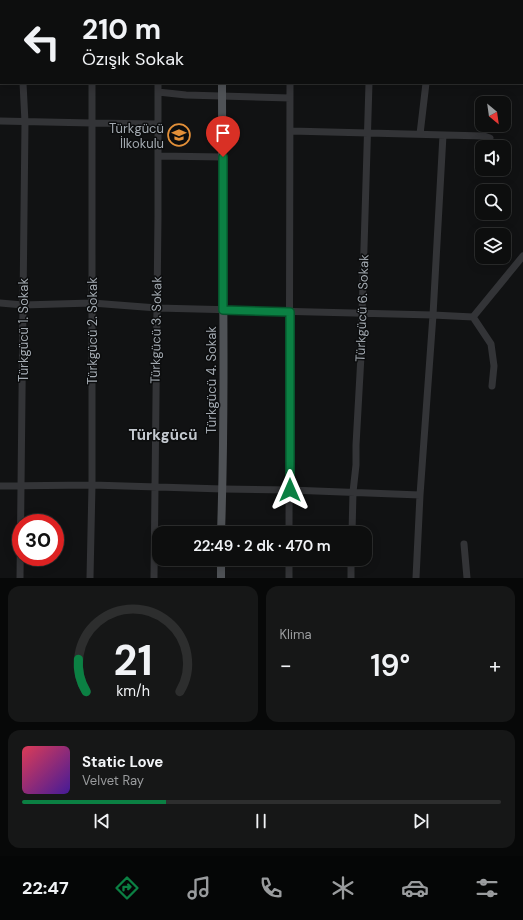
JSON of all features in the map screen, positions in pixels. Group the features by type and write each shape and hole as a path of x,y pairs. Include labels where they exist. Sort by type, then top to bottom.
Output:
{"main road":[{"name":"Türkgücü 4. Sokak","path":"221,526 223,489 222,84"},
{"path":"221,566 221,578"}],"street":[{"name":"Türkgücü 1. Sokak","path":"20,578 23,305 23,84"},
{"name":"Türkgücü 2. Sokak","path":"90,578 92,485 92,84"},
{"name":"Türkgücü 3. Sokak","path":"154,578 158,84"},
{"path":"289,526 290,84"},
{"name":"Türkgücü 6. Sokak","path":"352,526 362,338 369,84"},
{"path":"420,134 426,84"},
{"path":"158,92 186,96 290,98"},
{"path":"0,120 24,122 158,124"},
{"path":"291,131 484,136 490,138"},
{"path":"416,578 443,135"},
{"path":"158,156 223,157"},
{"path":"473,317 523,256"},
{"path":"0,303 23,305 92,303 157,308 473,317"},
{"path":"473,317 491,344 494,366 492,386"},
{"path":"0,486 92,485 420,495"},
{"path":"464,544 467,578"},
{"path":"289,566 289,578"},
{"path":"351,566 351,578"}],"place":[{"name":"Türkgücü İlkokulu","path":"179,135"}],"district":[{"name":"Türkgücü","path":"163,435"}],"route":[{"path":"223,157 223,310 290,312 290,490"}]}
